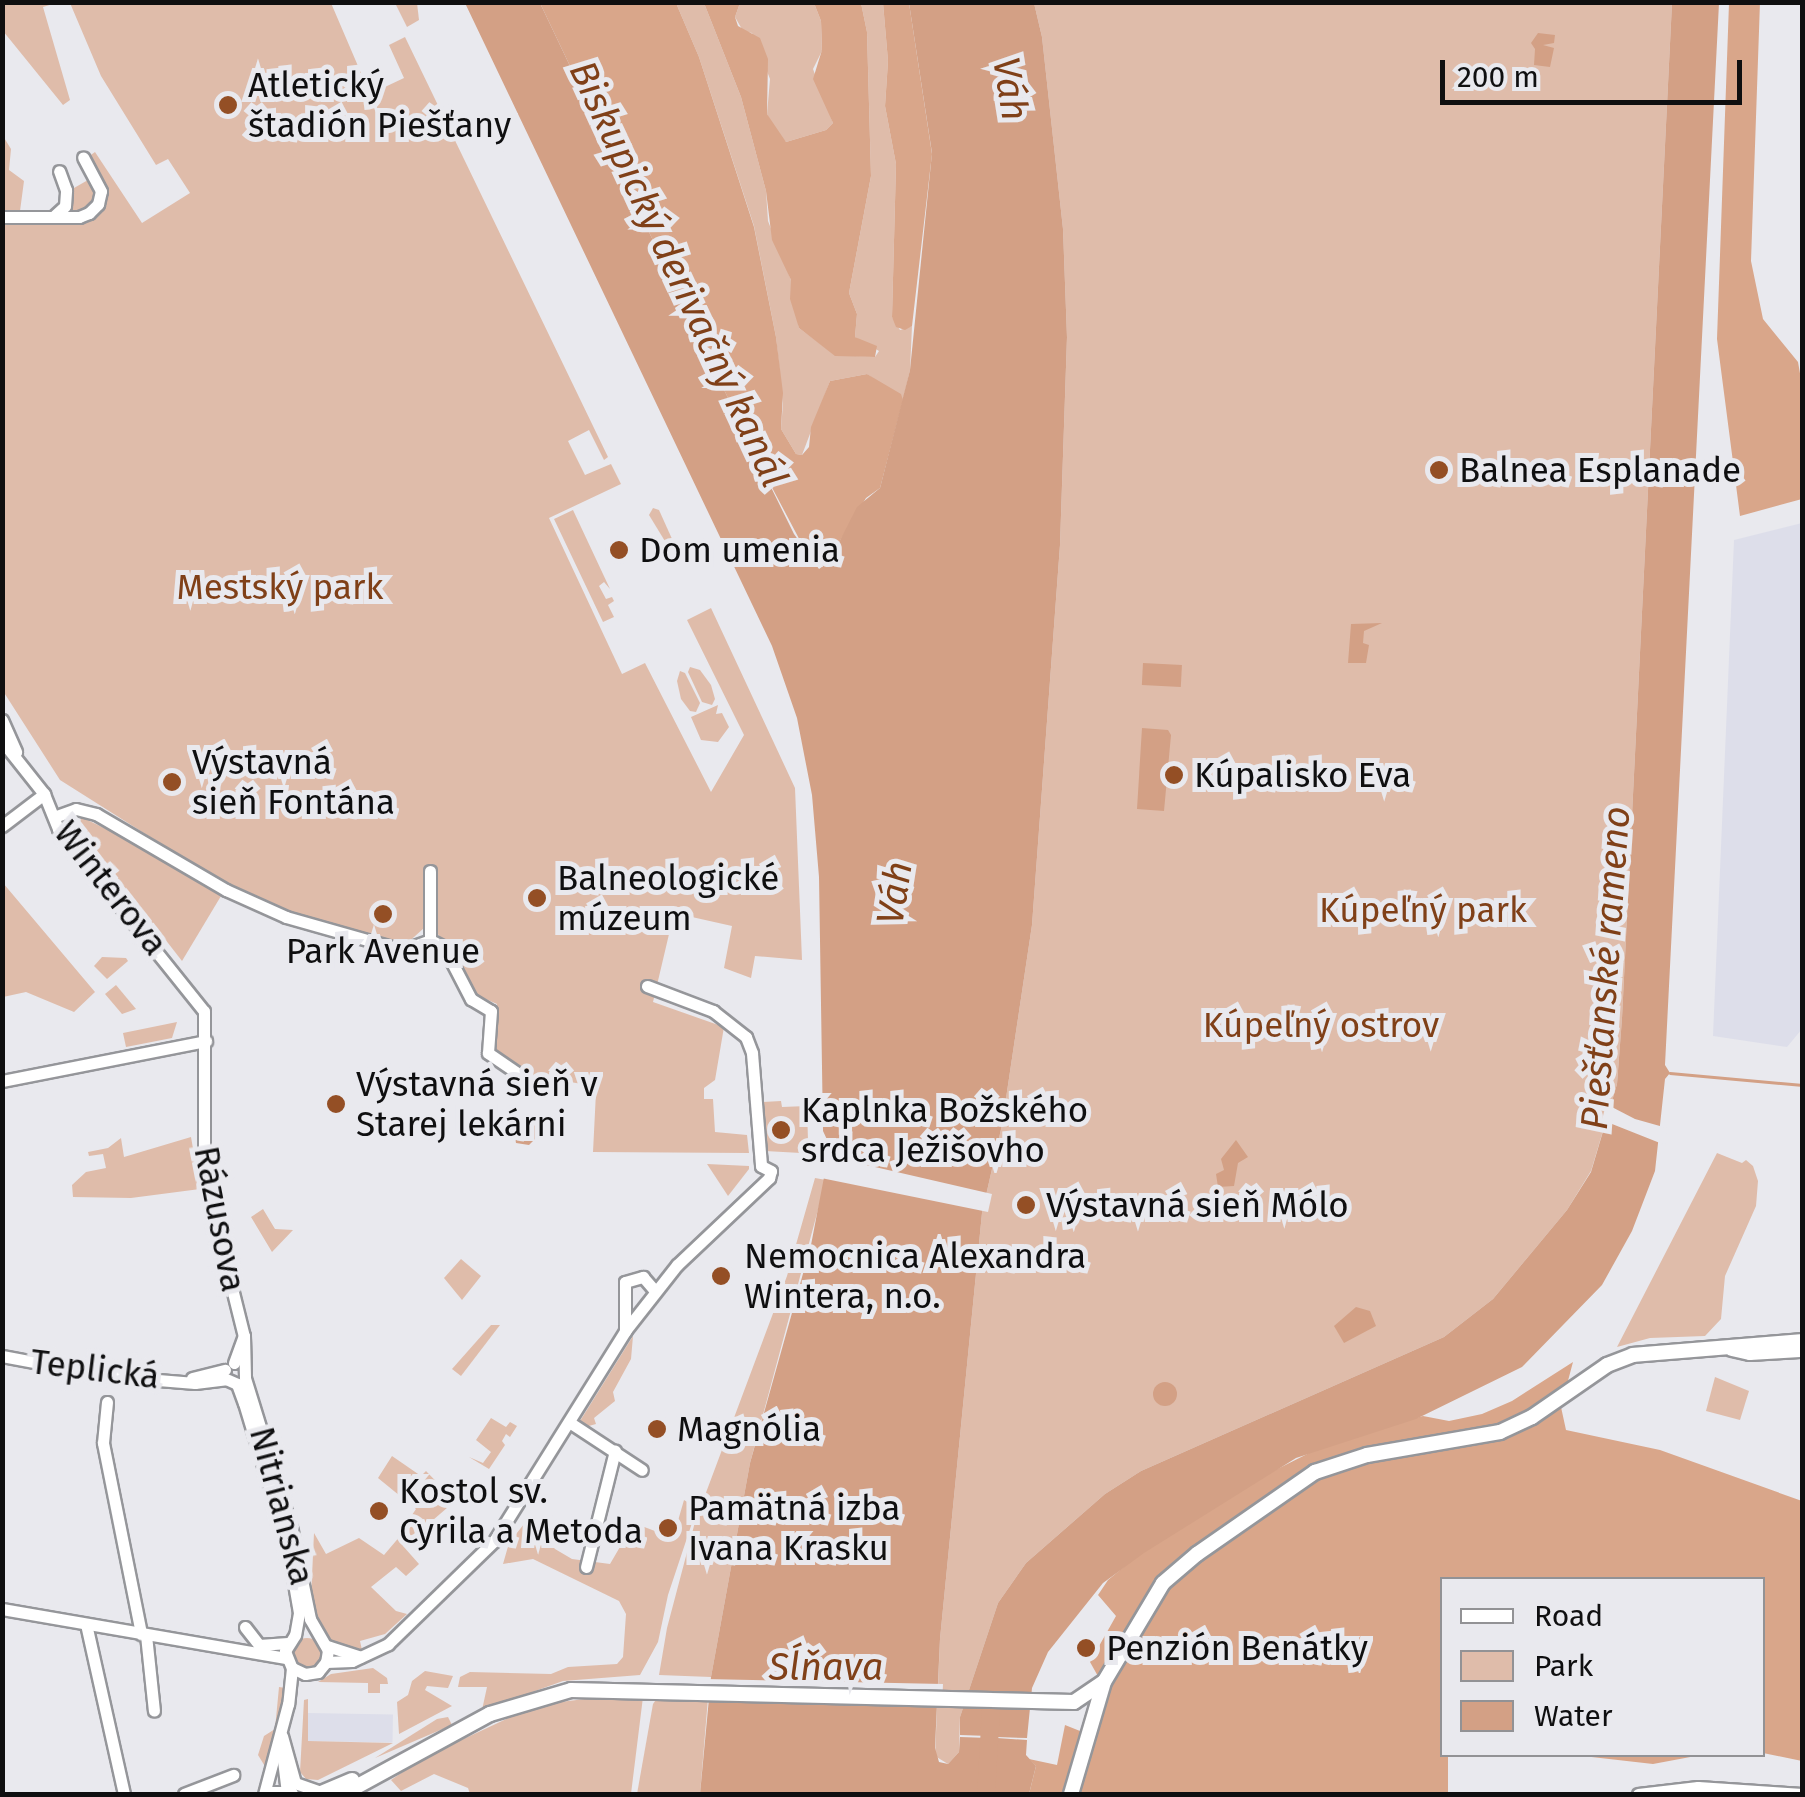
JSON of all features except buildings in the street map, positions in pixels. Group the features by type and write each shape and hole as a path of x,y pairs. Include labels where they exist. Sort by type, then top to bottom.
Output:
{"main road":[{"path":"1071,1794 1086,1728 1104,1682 1163,1583 1197,1554 1315,1472 1366,1455 1500,1432 1532,1417 1619,1359 1652,1351 1802,1341"},
{"path":"1726,1348 1750,1353 1802,1349"},
{"path":"322,1794 531,1698 584,1689 1047,1703 1074,1702 1104,1682"},
{"path":"1074,1702 1086,1728"},
{"path":"343,1794 403,1758"},
{"path":"265,1794 289,1794"}],"street":[{"path":"2,217 80,217 98,204 101,191 83,156"},
{"path":"55,215 65,206 66,190 59,171"},
{"path":"2,720 17,756"},
{"name":"Winterova","path":"2,740 44,794 58,829 196,996 204,1011 206,1041"},
{"path":"2,826 44,794"},
{"path":"54,817 76,809 96,814 226,890 286,917 402,950 430,940 444,947 471,999 491,1011 488,1053 523,1077"},
{"path":"430,871 430,940"},
{"path":"326,1662 360,1658 388,1644 500,1534 628,1327 677,1264 745,1196 761,1166 752,1053 746,1036 714,1012 647,986"},
{"path":"2,1081 206,1041"},
{"name":"Rázusova","path":"206,1041 204,1176 244,1336 235,1373"},
{"path":"628,1327 622,1286 629,1278 677,1264"},
{"path":"643,1277 656,1291"},
{"name":"Teplická","path":"2,1356 108,1389 235,1373"},
{"name":"Nitrianska","path":"235,1373 292,1530 310,1619 327,1646"},
{"name":"Nitrianska","path":"235,1373 288,1549 298,1613 291,1639 288,1704 265,1794"},
{"path":"108,1389 104,1443 143,1634 154,1711"},
{"path":"569,1422 642,1470"},
{"path":"586,1566 615,1452"},
{"path":"2,1609 252,1652 289,1663 305,1674 318,1672 326,1662 327,1646 360,1658"},
{"path":"86,1624 124,1794"},
{"path":"252,1652 244,1638 245,1627 258,1645 291,1639"},
{"name":"Nitrianska","path":"291,1639 318,1634"},
{"name":"Nitrianska","path":"288,1704 305,1674"},
{"path":"282,1732 295,1784 322,1794"},
{"name":"Nitrianska","path":"282,1732 289,1794"},
{"path":"184,1794 232,1775"},
{"path":"1638,1794 1698,1787 1802,1794"}],"shaded area":[{"path":"1760,2 1751,261 1763,319 1798,362 1802,385 1802,499 1740,516 1717,339 1729,3"},
{"path":"540,3 676,3 699,57 754,227 776,337 783,393 781,429 796,454 802,455 809,447 811,427 830,381 867,374 901,394 903,400 880,488 866,498 824,567 814,567 758,461"},
{"path":"704,3 740,3 735,17 738,26 760,38 768,59 767,114 786,142 826,130 833,123 813,79 822,50 821,21 814,3 861,3 867,32 871,176 849,293 857,314 855,337 877,346 875,357 835,356 799,328 790,299 791,280 772,240 766,191 741,97"},
{"path":"883,3 909,3 932,154 912,326 905,330 896,327 892,317 896,164 885,106 888,61"},
{"path":"1802,523 1802,1029 1787,1047 1713,1036 1734,540"},
{"path":"1573,1362 1561,1407 1566,1430 1660,1450 1802,1501 1802,1761 1765,1753 1765,1577 1440,1577 1440,1757 1448,1757 1448,1794 1029,1794 1036,1766 1029,1759 1057,1765 1065,1725 1085,1733 1104,1687 1090,1662 1116,1616 1098,1595 1108,1580 1164,1534 1224,1496 1335,1440 1423,1416 1449,1421 1482,1414 1512,1401"},
{"path":"307,1713 393,1715 392,1742 307,1741"},
{"path":"1592,1757 1690,1757 1653,1764"}],"green space":[{"path":"2,3 56,3 43,7 70,100 63,105 3,31"},
{"name":"Mestský park","path":"70,3 331,3 370,94 404,78 389,45 405,37 608,457 604,460 589,430 568,441 585,475 611,464 621,484 549,518 622,674 645,663 711,792 744,735 687,620 711,608 795,788 802,960 755,956 751,978 724,968 732,926 674,913 653,1002 724,1027 715,1080 704,1088 704,1099 713,1099 715,1132 747,1135 749,1153 593,1152 596,1092 582,1084 540,1077 537,1082 492,1049 497,1004 472,993 456,958 434,929 424,928 404,946 304,919 223,883 60,780 3,691 3,223 75,225 89,219 102,207 106,191 88,157 95,152 142,223 190,193 168,159 156,165 101,76"},
{"path":"395,3 417,3 419,20 407,27"},
{"path":"676,3 704,3 741,97 766,191 768,221 791,280 799,328 835,355 875,357 879,351 855,337 857,314 849,293 871,176 867,32 861,3 883,3 888,61 885,106 896,164 892,317 900,330 912,326 910,370 903,400 867,374 830,381 802,455 796,454 781,429 783,403 776,337 754,226 699,57"},
{"path":"740,3 814,3 821,21 822,51 813,69 833,123 826,130 786,142 776,134 767,114 770,79 752,33 743,31 735,17"},
{"name":"Kúpeľný ostrov","path":"1034,3 1672,3 1622,1018 1617,1084 1591,1171 1567,1210 1493,1299 1444,1337 1141,1471 1105,1494 1026,1563 998,1603 960,1717 959,1752 948,1764 935,1756 940,1639 982,1213 1002,1125 1032,925 1060,545 1067,337 1063,229 1042,37"},
{"path":"3,136 11,149 9,170 24,181 20,211 3,211"},
{"path":"88,180 93,182 94,199 83,210 69,210 74,188"},
{"path":"653,508 659,510 677,550 674,556 649,515"},
{"path":"573,510 610,589 604,582 599,586 606,599 612,597 614,601 608,605 614,617 603,622 554,519"},
{"path":"690,667 700,670 711,685 715,699 712,705 702,702 688,672"},
{"path":"680,671 685,673 700,703 696,712 690,711 681,699 677,681"},
{"path":"718,705 716,714 722,713 729,727 718,742 701,740 691,717"},
{"path":"81,817 140,845 221,896 182,961 95,849 80,826"},
{"path":"3,883 95,992 74,1012 26,992 3,997"},
{"path":"433,948 446,958 444,966 409,958 414,951"},
{"path":"102,957 128,961 107,979 94,966"},
{"path":"116,985 136,1009 122,1014 105,994"},
{"path":"177,1022 172,1038 126,1047 123,1033"},
{"path":"781,1101 782,1107 807,1106 808,1141 801,1153 765,1151 763,1102"},
{"path":"191,1137 200,1189 131,1198 73,1197 72,1185 86,1172 106,1168 103,1154 89,1156 88,1152 108,1148 121,1138 124,1157"},
{"path":"1717,1153 1742,1163 1746,1160 1753,1166 1758,1181 1756,1206 1725,1276 1721,1319 1705,1336 1650,1338 1617,1347"},
{"path":"707,1164 749,1166 749,1169 728,1196"},
{"path":"815,1178 826,1180 750,1463 711,1677 659,1675 695,1522 787,1276"},
{"path":"263,1209 275,1229 293,1230 272,1252 251,1217"},
{"path":"461,1259 481,1276 462,1300 444,1278"},
{"path":"491,1325 500,1325 461,1376 452,1369"},
{"path":"633,1336 631,1359 613,1392 615,1401 594,1418 596,1424 585,1427 580,1421"},
{"path":"1715,1377 1749,1391 1740,1420 1706,1411"},
{"path":"491,1418 506,1427 510,1422 517,1426 510,1437 506,1434 502,1441 505,1445 489,1469 469,1457 483,1463 491,1452 476,1440"},
{"path":"392,1456 421,1476 426,1471 455,1501 403,1546 419,1564 406,1576 396,1567 371,1587 396,1611 407,1614 385,1634 360,1641 362,1650 353,1651 333,1645 316,1626 311,1598 314,1533 326,1554 359,1538 384,1555 401,1535 410,1539 404,1527 416,1509 378,1478"},
{"path":"684,1500 697,1508 668,1595 658,1642 640,1675 563,1681 482,1710 487,1687 458,1687 460,1677 470,1672 551,1674 568,1667 617,1664 623,1657 626,1614 619,1601 533,1559 503,1564 509,1543 528,1519 555,1549 572,1559 610,1564 634,1523 673,1538"},
{"path":"307,1638 318,1642 322,1653 318,1664 307,1668 296,1664 292,1653 296,1642"},
{"path":"373,1668 387,1678 388,1684 380,1684 380,1693 368,1693 368,1683 318,1682 331,1674"},
{"path":"425,1671 453,1676 448,1688 427,1686 425,1690 452,1706 399,1734 397,1702 408,1695 412,1681"},
{"path":"279,1687 286,1688 266,1768 258,1755 264,1736 275,1729"},
{"path":"609,1696 643,1697 631,1794 470,1794 468,1788 434,1774 401,1791 391,1780 423,1758 536,1705"},
{"path":"658,1697 708,1698 700,1794 637,1794 653,1704"},
{"path":"308,1699 308,1741 393,1743 318,1780 306,1779 300,1772 304,1700"},
{"path":"448,1717 452,1725 375,1758 437,1719"}],"water":[{"path":"465,3 540,3 758,461 794,534 819,569 829,562 857,507 880,488 910,370 932,153 909,3 1034,3 1042,37 1063,229 1067,337 1060,545 1032,925 1002,1125 982,1213 940,1639 935,1748 939,1762 948,1764 959,1752 960,1737 989,1738 991,1754 997,1738 1027,1740 1026,1755 1036,1766 1029,1794 700,1794 711,1677 750,1463 811,1245 830,1146 823,1131 819,877 812,795 797,718 772,646"},
{"path":"1672,3 1719,3 1665,1065 1670,1073 1665,1079 1655,1171 1632,1231 1602,1285 1522,1367 1416,1419 1296,1458 1144,1553 1103,1583 1048,1652 1032,1688 1027,1738 997,1737 995,1732 989,1736 960,1735 960,1717 998,1603 1026,1563 1105,1494 1141,1471 1444,1337 1493,1299 1567,1210 1591,1172 1617,1084 1622,1018"},
{"path":"1538,33 1555,35 1554,43 1543,45 1554,48 1550,67 1534,65 1535,49 1531,43"},
{"path":"1382,623 1364,631 1363,643 1369,645 1366,663 1348,663 1351,624"},
{"path":"1143,663 1182,665 1181,687 1142,685"},
{"path":"1142,728 1168,730 1171,735 1164,811 1137,809"},
{"path":"528,1114 539,1117 535,1139 529,1145 516,1143 515,1137"},
{"path":"1236,1140 1248,1157 1238,1163 1234,1186 1218,1187 1216,1174 1224,1170 1221,1159"},
{"path":"1356,1307 1370,1311 1376,1326 1344,1343 1334,1326"},
{"path":"1165,1382 1177,1394 1165,1406 1153,1394"}],"pier":[{"path":"1606,1104 1635,1119 1667,1128 1665,1145 1602,1120"},
{"path":"823,1155 992,1194 988,1212 821,1178"},
{"path":"705,1679 943,1684 942,1705 703,1696"}],"waterway":[{"path":"1670,1073 1802,1085"},
{"name":"Piešťanské rameno","path":"986,1794 991,1711"}],"place":[{"name":"Atletický štadión Piešťany","path":"228,105"},
{"name":"Balnea Esplanade","path":"1439,470"},
{"name":"Dom umenia","path":"619,550"},
{"name":"Kúpalisko Eva","path":"1174,775"},
{"name":"Výstavná sieň Fontána","path":"172,782"},
{"name":"Balneologické múzeum","path":"537,898"},
{"name":"Park Avenue","path":"383,914"},
{"name":"Výstavná sieň v Starej lekárni","path":"336,1104"},
{"name":"Kaplnka Božského srdca Ježišovho","path":"781,1130"},
{"name":"Výstavná sieň Mólo","path":"1026,1205"},
{"name":"Nemocnica Alexandra Wintera, n.o.","path":"721,1276"},
{"name":"Magnólia","path":"657,1429"},
{"name":"Kostol sv. Cyrila a Metoda","path":"379,1511"},
{"name":"Pamätná izba Ivana Krasku","path":"668,1528"},
{"name":"Penzión Benátky","path":"1086,1648"}],"water label":[{"name":"Váh","path":"1010,89"},
{"name":"Biskupický derivačný kanál","path":"678,274"},
{"name":"Váh","path":"895,893"},
{"name":"Sĺňava","path":"826,1668"}],"park label":[{"name":"Kúpeľný park","path":"1423,910"}]}
